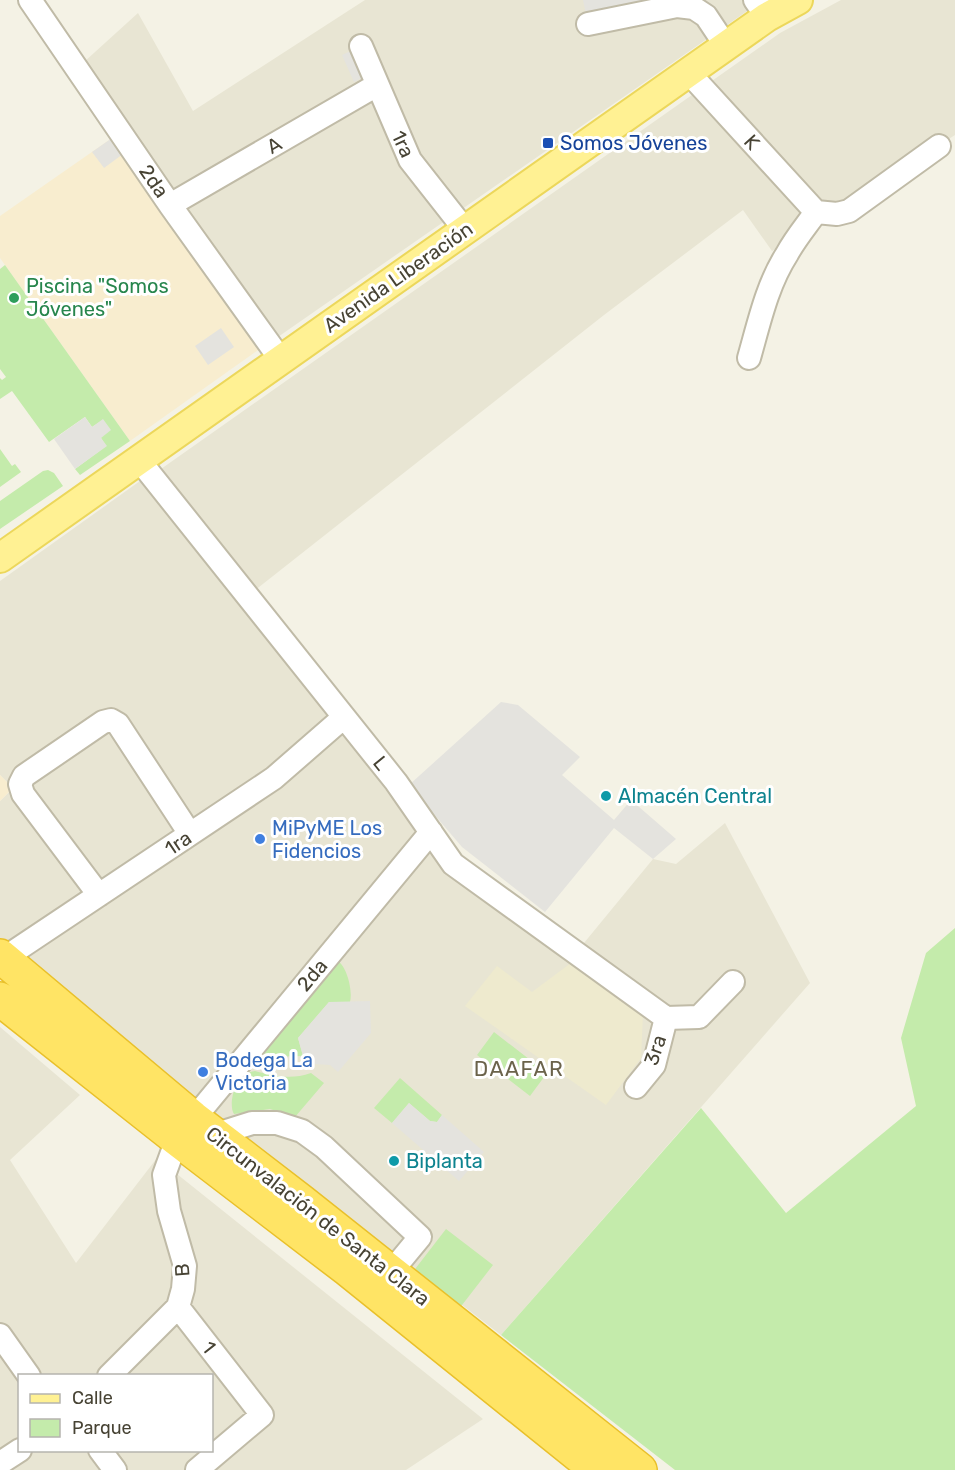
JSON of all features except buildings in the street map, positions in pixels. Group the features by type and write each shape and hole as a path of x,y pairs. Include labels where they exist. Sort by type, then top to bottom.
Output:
{"highway":[{"name":"Circunvalación de Santa Clara","path":"2,957 347,1269 597,1470"},
{"name":"Circunvalación de Santa Clara","path":"0,999 194,1131 391,1272 640,1470"}],"main road":[{"name":"Avenida Liberación","path":"0,558 726,46 761,8 798,0"}],"street":[{"name":"2da","path":"30,0 170,205 281,360"},
{"path":"588,24 677,6 694,8 706,16 726,46"},
{"name":"1ra","path":"361,46 410,160 465,230"},
{"name":"K","path":"688,72 816,212"},
{"name":"A","path":"170,205 377,85"},
{"path":"749,358 765,303 777,274 786,255 816,212 837,214 849,211 939,146"},
{"name":"L","path":"139,460 396,782 453,864 666,1018"},
{"name":"1ra","path":"2,957 274,778 344,717"},
{"path":"99,895 22,794 20,784 24,776 103,722 111,720 118,724 190,834"},
{"name":"2da","path":"194,1131 431,832"},
{"name":"3ra","path":"636,1088 654,1065 666,1018 699,1017 733,982"},
{"path":"194,1131 252,1123 277,1123 302,1131 324,1147 420,1237 391,1272"},
{"name":"B","path":"178,1307 185,1266 169,1211 164,1176 194,1131"},
{"path":"111,1374 178,1307"},
{"name":"1","path":"178,1307 262,1415 197,1470"},
{"path":"0,1335 28,1374"},
{"path":"0,1463 18,1451"},
{"path":"102,1452 115,1470"}],"shaded area":[{"path":"365,0 743,0 750,9 275,339 84,62 138,13 193,111"},
{"path":"583,0 643,0 645,13 588,24"},
{"path":"841,0 955,0 955,135 772,251 743,210 604,315 254,591 161,469 780,33"},
{"path":"361,46 372,73 354,82 342,55"},
{"path":"112,138 261,348 130,441 0,258 0,216"},
{"path":"112,138 123,154 104,168 92,152"},
{"path":"221,328 234,347 208,365 195,346"},
{"path":"85,417 92,427 103,419 111,430 101,438 107,446 75,469 54,439"},
{"path":"140,481 343,731 437,861 570,960 653,859 676,864 725,823 810,983 501,1335 132,1050 0,944 0,801 13,788 0,775 0,581"},
{"path":"501,702 518,705 580,757 562,775 614,820 631,800 676,839 653,859 614,828 545,912 462,847 409,785"},
{"path":"0,775 13,788 0,801"},
{"path":"575,960 643,1014 641,1058 606,1105 465,1006 497,966 532,992"},
{"path":"370,1001 371,1033 338,1072 330,1065 315,1064 303,1056 298,1038 329,1002"},
{"path":"0,1027 80,1095 10,1160 76,1263 157,1158 483,1419 406,1470 0,1470"},
{"path":"409,1103 430,1121 437,1122 442,1115 484,1152 459,1181 392,1123"}],"green space":[{"path":"5,265 130,441 80,475 75,469 106,446 101,438 103,420 92,427 85,417 49,442 12,391 0,399 0,378 2,380 6,377 0,369 0,269"},
{"path":"0,449 12,466 15,464 21,472 0,487"},
{"path":"48,470 54,473 63,486 0,529 0,501 43,471"},
{"path":"955,928 955,1470 675,1470 501,1335 701,1108 786,1213 916,1106 901,1038 926,953"},
{"path":"338,961 344,968 348,980 351,992 350,1002 329,1002 298,1038 303,1056 265,1057 263,1051"},
{"path":"494,1032 547,1073 530,1096 477,1055"},
{"path":"255,1071 290,1077 311,1073 324,1083 295,1117 270,1109 234,1114 232,1099 238,1081 245,1073"},
{"path":"400,1078 442,1115 437,1122 430,1121 409,1103 392,1123 374,1108"},
{"path":"446,1229 493,1265 459,1309 412,1273"}],"place":[{"name":"Somos Jóvenes","path":"548,143"},
{"name":"Piscina \"Somos Jóvenes\"","path":"14,298"},
{"name":"Almacén Central","path":"606,796"},
{"name":"MiPyME Los Fidencios","path":"260,839"},
{"name":"Bodega La Victoria","path":"203,1072"},
{"name":"Biplanta","path":"394,1161"}],"district":[{"name":"DAAFAR","path":"519,1068"}]}
